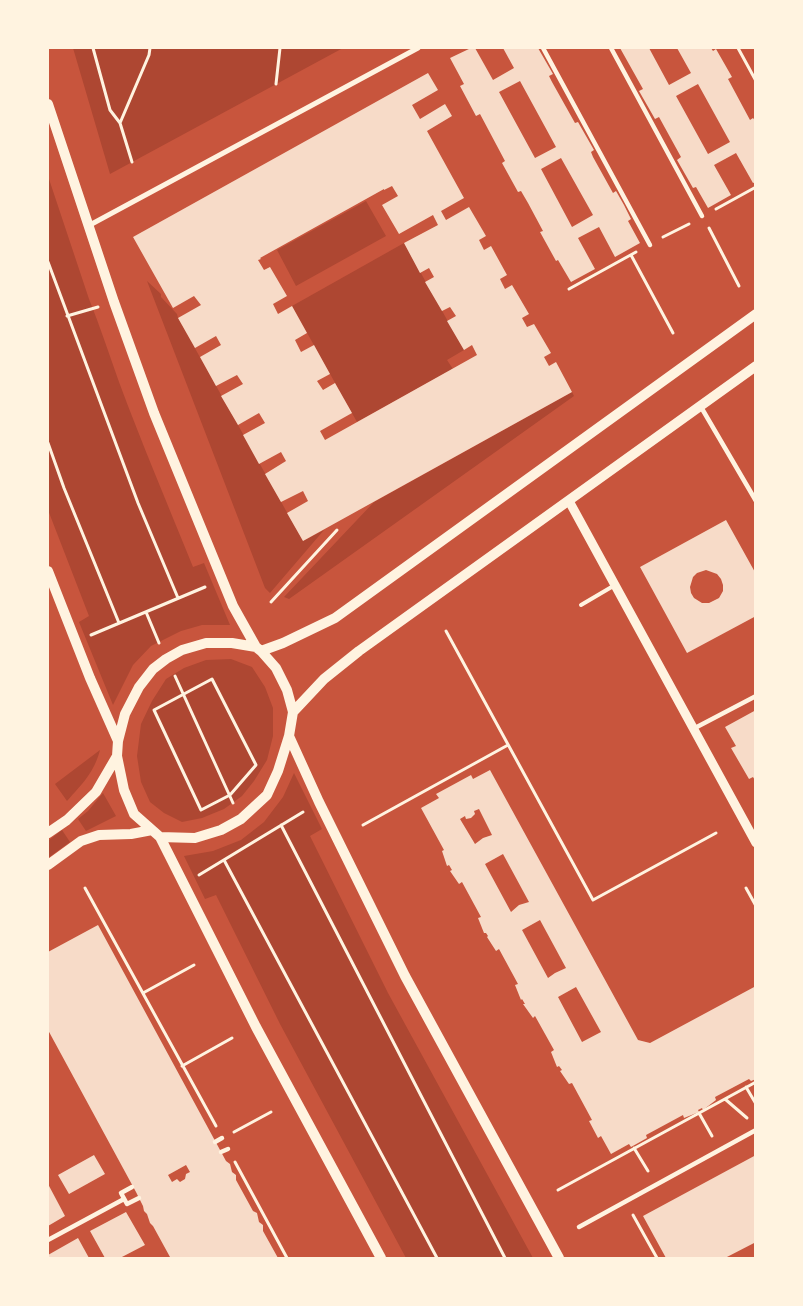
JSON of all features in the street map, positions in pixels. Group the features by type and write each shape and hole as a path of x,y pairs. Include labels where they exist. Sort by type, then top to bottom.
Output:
{"main road":[{"path":"48,104 88,226 154,413 233,606 259,649 276,668 287,690 293,712 290,736 278,771 267,795 241,819 221,830 194,838 156,833 99,835 81,841 48,865"},
{"path":"381,1258 256,1027 156,833 134,814 124,790 118,756 118,741 125,714 139,687 153,669 182,650 206,643 232,643 259,649 283,643 335,618 756,314"},
{"path":"293,712 324,679 359,651 756,366"},
{"path":"48,571 90,678 118,741"},
{"path":"290,736 319,802 405,976 559,1258"},
{"path":"48,833 66,820 96,792 118,756"}],"street":[{"path":"88,226 418,48"},
{"path":"543,48 650,245"},
{"path":"611,48 702,216"},
{"path":"701,406 756,501"},
{"path":"569,501 756,844"},
{"path":"693,729 756,696"},
{"path":"579,1227 756,1130"},
{"path":"215,1142 222,1138"},
{"path":"221,1152 228,1149"},
{"path":"132,1187 121,1193 126,1204 139,1198"},
{"path":"48,1240 124,1199"}],"lane":[{"path":"582,605 615,585"}],"path":[{"path":"93,48 110,110 120,124 132,162"},
{"path":"120,124 150,48"},
{"path":"276,84 280,48"},
{"path":"738,48 756,81"},
{"path":"702,216 739,286"},
{"path":"631,255 673,333"},
{"path":"48,262 138,503 178,598"},
{"path":"48,282 54,280"},
{"path":"67,316 103,305"},
{"path":"48,443 64,488 119,623"},
{"path":"271,602 337,530"},
{"path":"86,637 212,584"},
{"path":"146,612 159,643"},
{"path":"446,631 593,900 716,833"},
{"path":"175,676 233,802"},
{"path":"212,679 256,766 230,795 201,810 154,710 212,679"},
{"path":"363,825 508,744"},
{"path":"194,878 303,811"},
{"path":"281,825 505,1258"},
{"path":"249,835 252,843"},
{"path":"224,860 437,1258"},
{"path":"85,888 222,1138 271,1112"},
{"path":"746,888 756,906"},
{"path":"143,993 194,965"},
{"path":"182,1066 232,1038"},
{"path":"558,1190 756,1082"},
{"path":"746,1087 756,1104"},
{"path":"725,1099 749,1120"},
{"path":"699,1113 707,1127"},
{"path":"634,1148 656,1185"},
{"path":"228,1149 287,1258"},
{"path":"625,1202 656,1258"}],"shaded area":[{"path":"73,48 343,48 110,174"},
{"path":"48,176 89,299 155,474 193,567 204,563 230,625 202,625 181,631 151,646 133,665 113,705 79,622 89,616 48,510"},
{"path":"366,201 386,236 296,286 277,250"},
{"path":"404,243 464,350 447,360 453,369 357,422 292,306"},
{"path":"147,281 161,294 161,297 177,314 303,541 324,530 270,593 265,588"},
{"path":"572,392 574,396 289,599 284,597 374,502"},
{"path":"231,659 252,667 265,687 273,708 273,736 267,760 242,796 224,809 202,818 182,822 164,813 150,802 141,782 137,756 141,724 152,701 166,679 184,668 206,660"},
{"path":"100,750 91,772 67,801 55,784"},
{"path":"294,773 322,829 310,836 388,993 533,1258 406,1258 280,1024 216,895 205,899 184,856 213,851 241,840 264,822 283,797"},
{"path":"103,793 116,816 86,831 78,819 88,811"},
{"path":"62,830 70,842 48,858 48,841"}],"building":[{"path":"475,48 493,80 514,68 503,48 538,48 553,74 549,76 552,82 575,123 578,122 594,150 591,152 593,157 613,193 616,191 624,205 631,219 628,221 640,243 615,257 599,227 578,238 595,269 571,282 558,260 556,261 540,232 543,231 528,203 521,191 518,192 502,163 505,161 480,114 476,116 460,86 464,84 450,58","holes":["520,81 556,147 535,158 499,92","561,158 593,215 572,227 541,169"]},
{"path":"620,48 649,48 669,85 691,73 677,48 711,48 713,51 716,49 732,77 728,79 750,120 753,118 756,122 756,182 753,183 736,153 714,165 731,195 708,208 696,187 693,188 677,160 681,157 659,117 655,119 639,91 643,89","holes":["698,84 730,142 708,154 676,96"]},
{"path":"428,73 438,90 412,105 420,119 445,104 452,116 427,131 464,198 441,211 446,220 469,207 486,236 479,240 484,250 491,246 507,275 500,279 505,289 512,285 529,314 522,318 527,327 534,324 551,353 544,357 549,366 556,362 572,392 303,541 287,513 308,501 303,491 281,502 265,474 286,461 281,452 259,464 243,435 265,423 259,413 238,425 221,396 243,384 237,375 216,386 200,357 221,345 216,336 195,348 178,318 201,305 194,296 173,308 133,237","holes":["392,186 398,196 382,205 399,234 433,215 438,225 404,243 420,273 429,268 434,277 425,282 442,311 450,307 456,316 447,321 464,350 472,345 477,355 325,440 320,431 352,413 335,383 323,390 317,381 330,374 314,345 301,352 295,340 307,333 292,306 278,314 273,304 287,296 270,267 264,270 258,260 384,189"]},
{"path":"726,520 756,574 756,616 687,653 640,567","holes":["706,570 717,574 723,585 723,591 719,598 709,603 702,603 694,598 690,587 693,577 697,573"]},
{"path":"756,710 756,782 753,777 749,779 731,748 736,746 725,727"},
{"path":"490,770 638,1040 650,1043 756,986 756,1079 751,1081 749,1079 715,1097 716,1100 703,1110 702,1108 698,1110 699,1112 684,1118 683,1115 646,1135 647,1138 631,1147 629,1144 611,1154 601,1136 598,1138 589,1121 592,1120 572,1083 569,1084 560,1071 562,1070 559,1066 557,1067 551,1052 554,1050 535,1016 533,1018 523,1004 525,1004 521,1000 515,985 518,984 499,949 496,951 486,933 484,933 478,918 481,917 462,882 459,884 450,871 452,870 449,865 447,866 442,851 444,850 421,808 439,798 436,794 471,775 473,779","holes":["479,809 492,835 483,838 475,844 460,819 465,816 466,819 471,818 475,814 474,811","503,854 529,902 519,905 511,912 485,864","540,920 566,968 548,978 522,930","576,987 601,1032 582,1042 558,997"]},
{"path":"98,925 226,1161 230,1164 232,1172 236,1175 236,1180 253,1211 257,1213 259,1222 263,1225 263,1231 278,1258 170,1258 48,1030 48,952","holes":["186,1165 190,1172 180,1182 177,1179 172,1182 168,1175"]},
{"path":"94,1155 105,1174 69,1194 58,1175"},
{"path":"756,1155 756,1242 725,1258 666,1258 643,1216"},
{"path":"48,1184 65,1216 48,1226"},
{"path":"126,1212 145,1245 120,1258 105,1258 90,1231"},
{"path":"78,1238 89,1258 48,1258 48,1255"}]}
